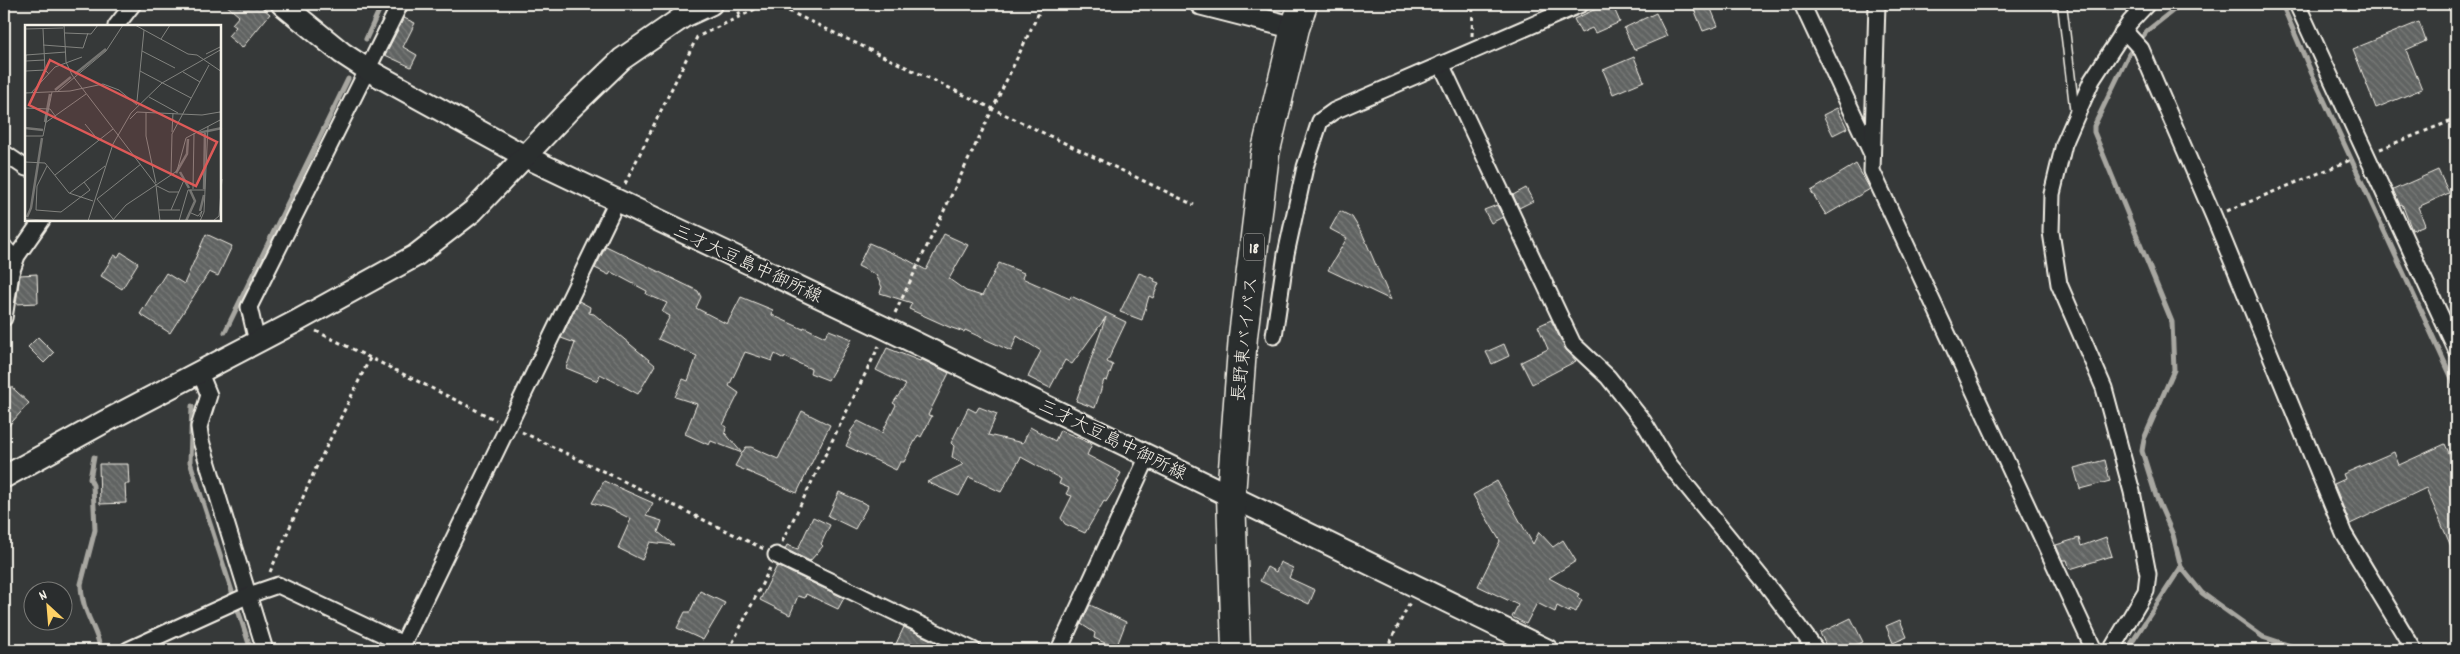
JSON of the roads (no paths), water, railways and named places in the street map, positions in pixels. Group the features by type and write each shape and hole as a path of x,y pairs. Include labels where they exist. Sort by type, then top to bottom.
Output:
{"highway":[{"name":"長野東バイパス","path":"1236,650 1231,495 1243,336 1265,154 1299,16"}],"street":[{"name":"三才大豆島中御所線","path":"282,4 342,53 365,68 526,157 1231,495 1417,588 1474,613 1547,650"},
{"path":"258,342 249,307 365,68 400,4"},
{"path":"4,477 104,422 297,322 415,256 473,211 569,110 622,59 683,18 712,4"},
{"path":"1201,4 1299,16"},
{"path":"1274,336 1286,254 1304,167 1320,121 1334,111 1581,4"},
{"path":"1802,4 1872,154"},
{"path":"1877,4 1872,171 2094,650"},
{"path":"2111,650 2146,592 2148,574 2132,492 2104,388 2059,284 2051,232 2052,194 2064,144 2092,80 2126,35 2146,4"},
{"path":"2297,4 2360,156 2394,212 2456,349"},
{"path":"117,25 126,7"},
{"path":"2126,35 2142,49 2214,217 2344,534 2414,650"},
{"path":"1441,64 1573,344 1614,385 1643,421 1669,464 1816,650"},
{"path":"4,153 25,167"},
{"path":"128,650 229,606 249,595 278,585 401,647 617,201"},
{"path":"4,318 11,273 17,256 41,221"},
{"path":"200,373 208,395 200,427 201,441 265,650"},
{"path":"1059,650 1148,456"},
{"path":"776,555 973,650"}],"lane":[{"path":"2062,4 2075,118"},
{"path":"4,241 17,256"}],"waterway":[{"path":"366,39 382,4"},
{"path":"2127,650 2181,567 2173,535 2156,496 2142,451 2144,439 2174,370 2172,322 2094,132 2094,126 2129,54 2147,31 2181,4"},
{"path":"2282,4 2312,74 2456,387"},
{"path":"225,332 348,79"},
{"path":"192,406 190,462 251,650"},
{"path":"94,457 90,479 93,485 95,530 81,584 83,602 101,650"},
{"path":"2181,567 2202,593 2263,637 2303,650"}]}
